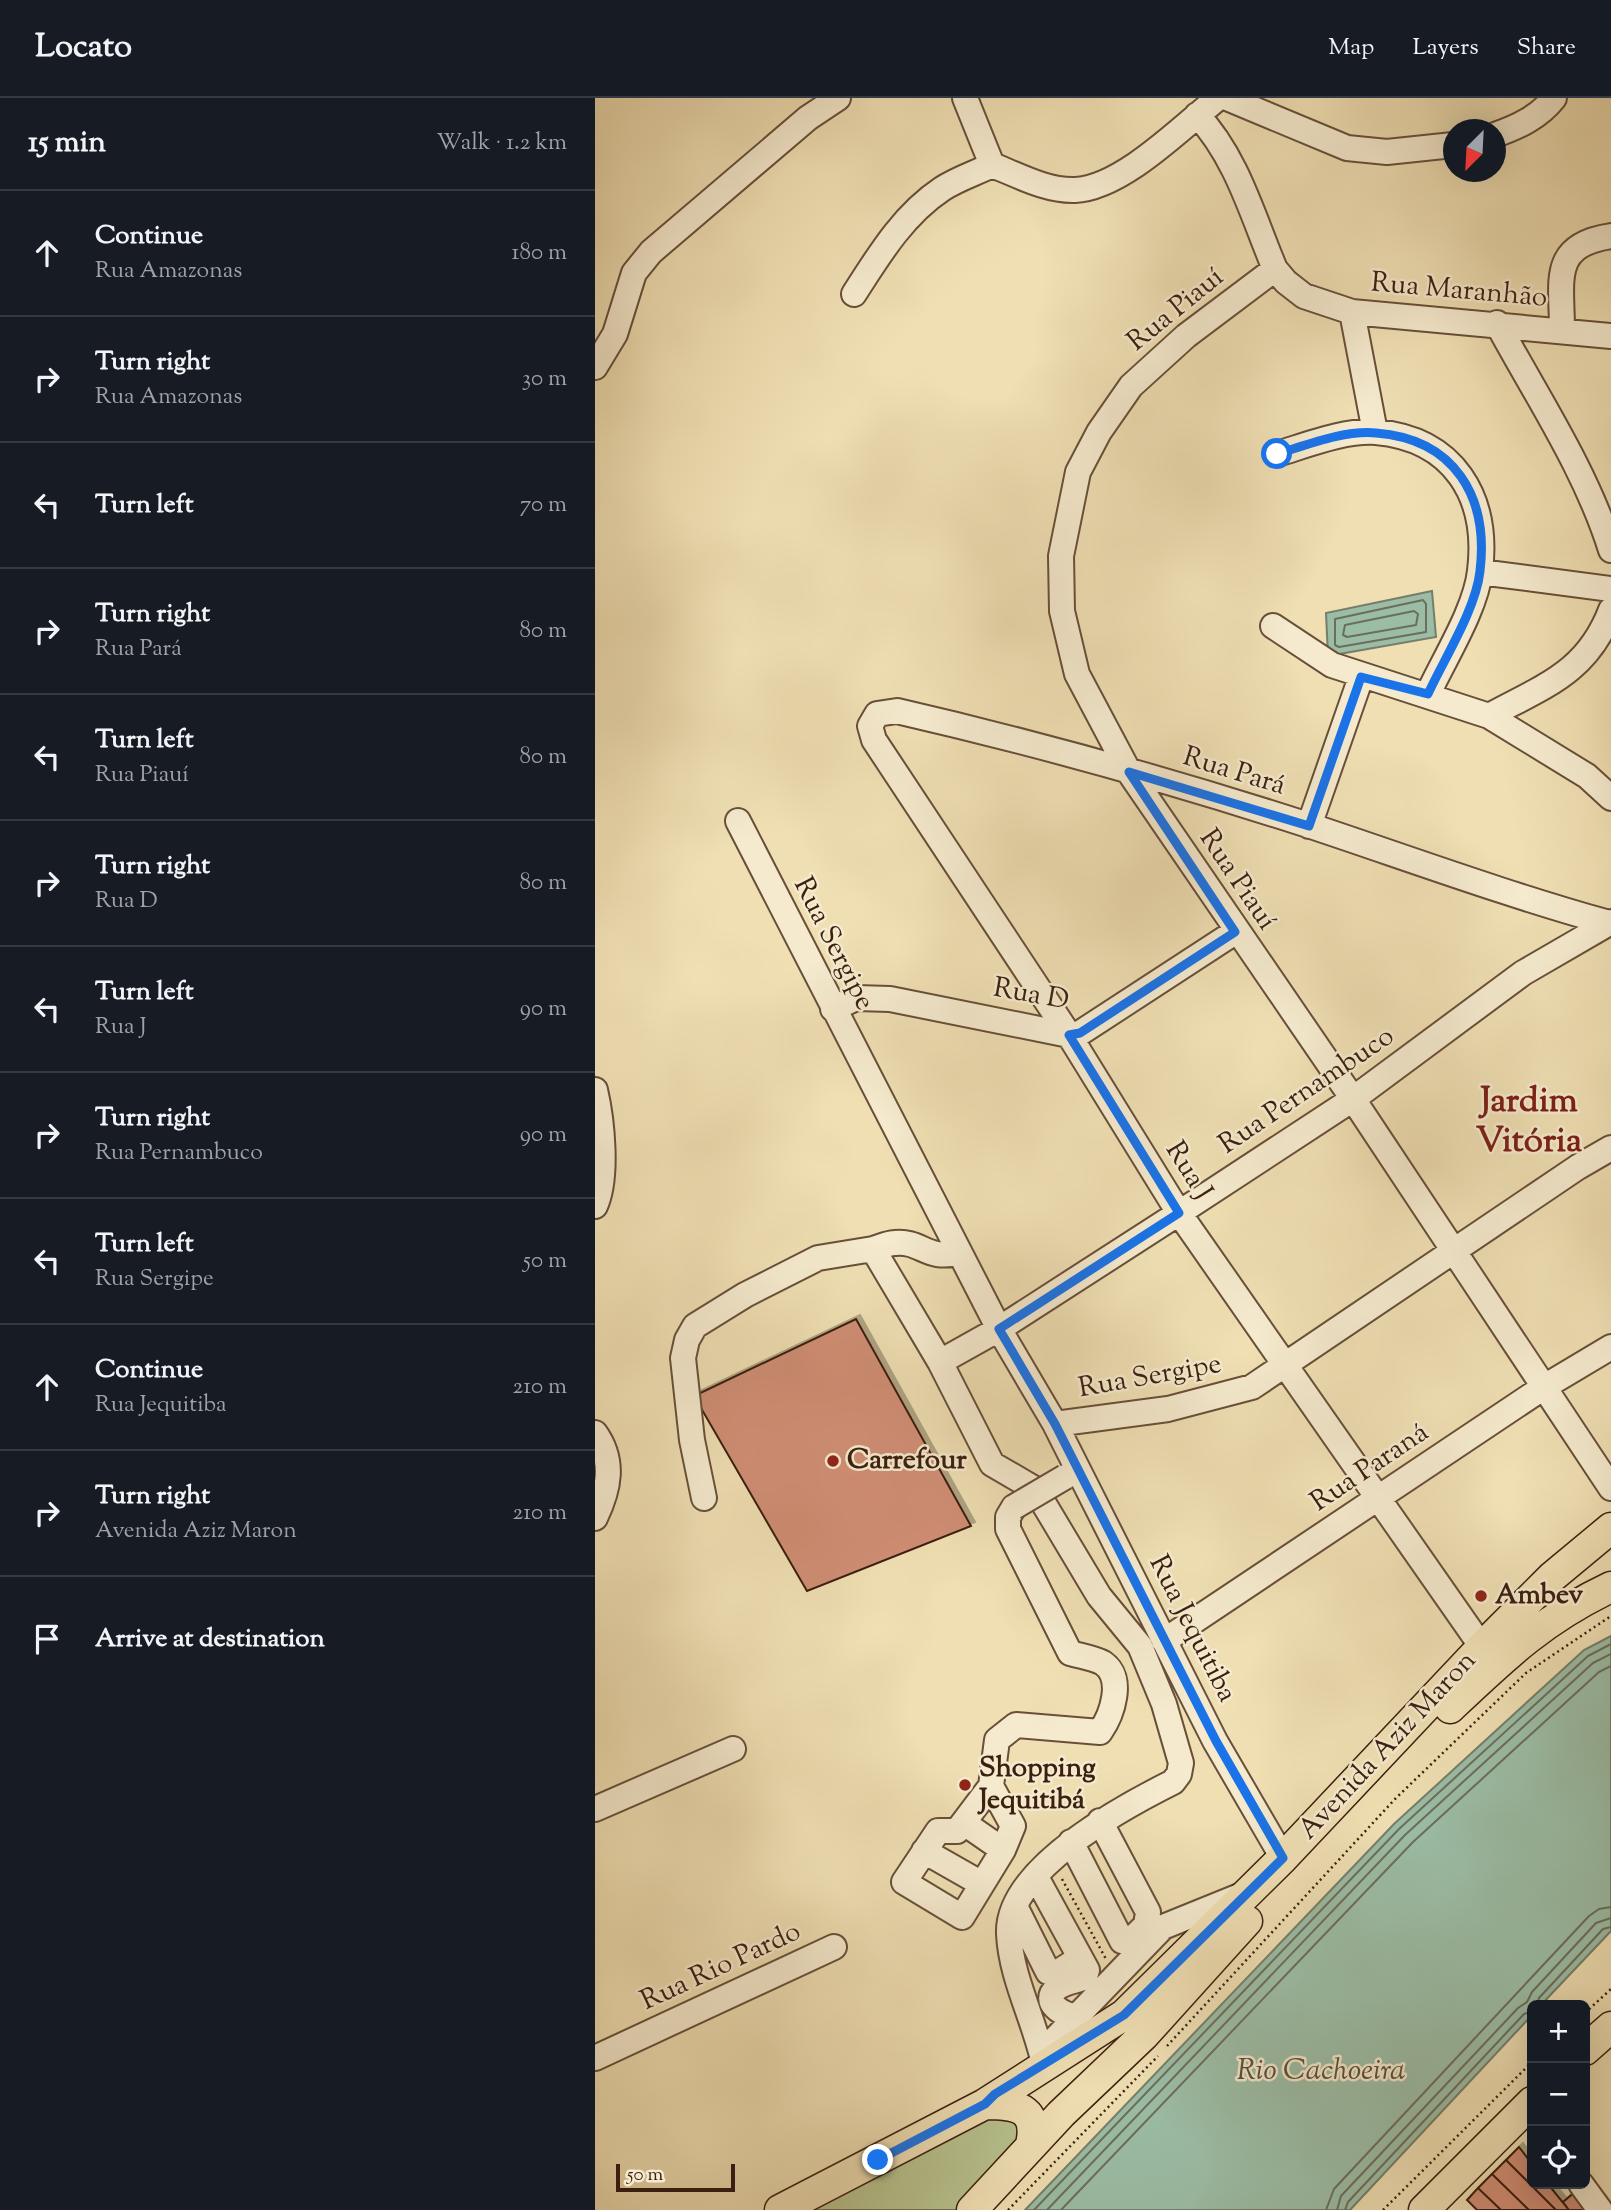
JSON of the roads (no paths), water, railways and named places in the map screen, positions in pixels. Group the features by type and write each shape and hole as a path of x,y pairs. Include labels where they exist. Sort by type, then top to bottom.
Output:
{"main road":[{"name":"Avenida Aziz Maron","path":"780,2210 985,2104 1124,2015 1283,1858 1482,1647 1552,1577 1611,1528"},
{"name":"Avenida Aziz Maron","path":"972,2210 1031,2145 1144,2035 1216,1954 1418,1739 1536,1629 1575,1604 1611,1587"},
{"path":"1590,2046 1611,2027"},
{"path":"985,2104 1009,2104 1028,2114 1034,2130 1031,2145"},
{"path":"1424,2210 1527,2113"}],"street":[{"path":"595,368 615,334 634,273 652,252 798,126 838,98"},
{"path":"965,98 992,165 1041,185 1074,190 1099,185 1125,171 1218,98"},
{"path":"1227,98 1347,148 1388,152 1443,146"},
{"path":"1506,131 1519,126 1545,108 1554,98"},
{"path":"1197,115 1214,133 1231,163 1275,269"},
{"path":"854,294 888,242 911,215 943,188 992,165"},
{"path":"1562,330 1564,264 1578,244 1611,236"},
{"name":"Rua Maranhão","path":"1275,269 1304,296 1352,312 1497,323 1611,336"},
{"name":"Rua Piauí","path":"1275,269 1186,336 1131,386 1099,432 1078,472 1061,556 1062,611 1077,674 1129,772 1235,932 1353,1099 1611,1488"},
{"path":"1352,312 1374,432"},
{"path":"1497,323 1576,467 1601,517 1611,550"},
{"path":"1277,454 1340,437 1374,432 1418,441 1440,453 1457,470 1469,489 1479,517 1480,572 1469,605 1428,694"},
{"path":"1480,572 1611,589"},
{"path":"1489,716 1575,668 1597,640 1611,610"},
{"path":"1273,626 1332,665 1361,677 1428,694 1489,716 1587,776 1610,795"},
{"path":"1309,826 1361,677"},
{"name":"Rua Pará","path":"877,714 897,711 1015,738 1309,826 1540,904 1610,923"},
{"name":"Rua J","path":"877,714 870,726 874,740 1069,1035 1179,1213 1482,1647"},
{"name":"Rua Sergipe","path":"738,821 832,1009 999,1329 1055,1424 1143,1413 1218,1398 1252,1387 1578,1167 1611,1148"},
{"name":"Rua Pernambuco","path":"940,1362 999,1329 1353,1099 1523,973 1610,923"},
{"name":"Rua D","path":"832,1009 856,998 890,999 1069,1035 1080,1033 1235,932"},
{"path":"595,1090 602,1155 599,1198 595,1206"},
{"path":"704,1498 692,1440 683,1358 687,1340 695,1326 745,1295 818,1258 894,1243 909,1244 943,1257 959,1252"},
{"path":"873,1249 940,1362 992,1464 1031,1485 1042,1498 1099,1596 1140,1646 1164,1704 1181,1763 1179,1774 1173,1782 1100,1821 1071,1842 1044,1869 1015,1906 1009,1931 1012,1957 1044,2064"},
{"name":"Rua Paraná","path":"1164,1641 1544,1387 1611,1347"},
{"name":"Rua Jequitiba","path":"1055,1424 1072,1474 1216,1741 1283,1858"},
{"path":"595,1433 604,1445 609,1463 604,1498 595,1518"},
{"path":"991,1786 1013,1826 1003,1850 962,1917 904,1882 937,1831 957,1831 991,1786 997,1740 1005,1731 1016,1725 1100,1732 1114,1704 1111,1674 1104,1664 1070,1653 1008,1529 1008,1517 1014,1507 1072,1474"},
{"path":"595,1809 733,1749"},
{"path":"1071,1842 1122,1941 1129,1942 1146,1925 1148,1912 1100,1821"},
{"path":"964,1823 1003,1850"},
{"path":"924,1851 982,1884"},
{"path":"1044,1869 1087,1970 1085,1977 1058,1987 1053,1993 1053,2004 1059,2013 1068,2017 1078,2016"},
{"path":"1044,2064 1054,2040 1163,1927 1246,1894"},
{"path":"1015,1906 1048,1972 1053,1973 1074,1964 1079,1954"},
{"name":"Rua Rio Pardo","path":"595,2058 834,1947"},
{"path":"1585,2189 1600,2210"}],"water":[{"path":"1432,591 1436,637 1328,656 1326,613"},
{"name":"Rio Cachoeira","path":"1611,1636 1611,1931 1546,2000 1527,2000 1527,2020 1350,2210 1025,2210 1394,1824 1584,1650"}],"place":[{"name":"Carrefour","path":"833,1461"},
{"name":"Ambev","path":"1481,1596"},
{"name":"Shopping Jequitibá","path":"965,1785"}],"district":[{"name":"Jardim Vitória","path":"1529,1122"}]}
